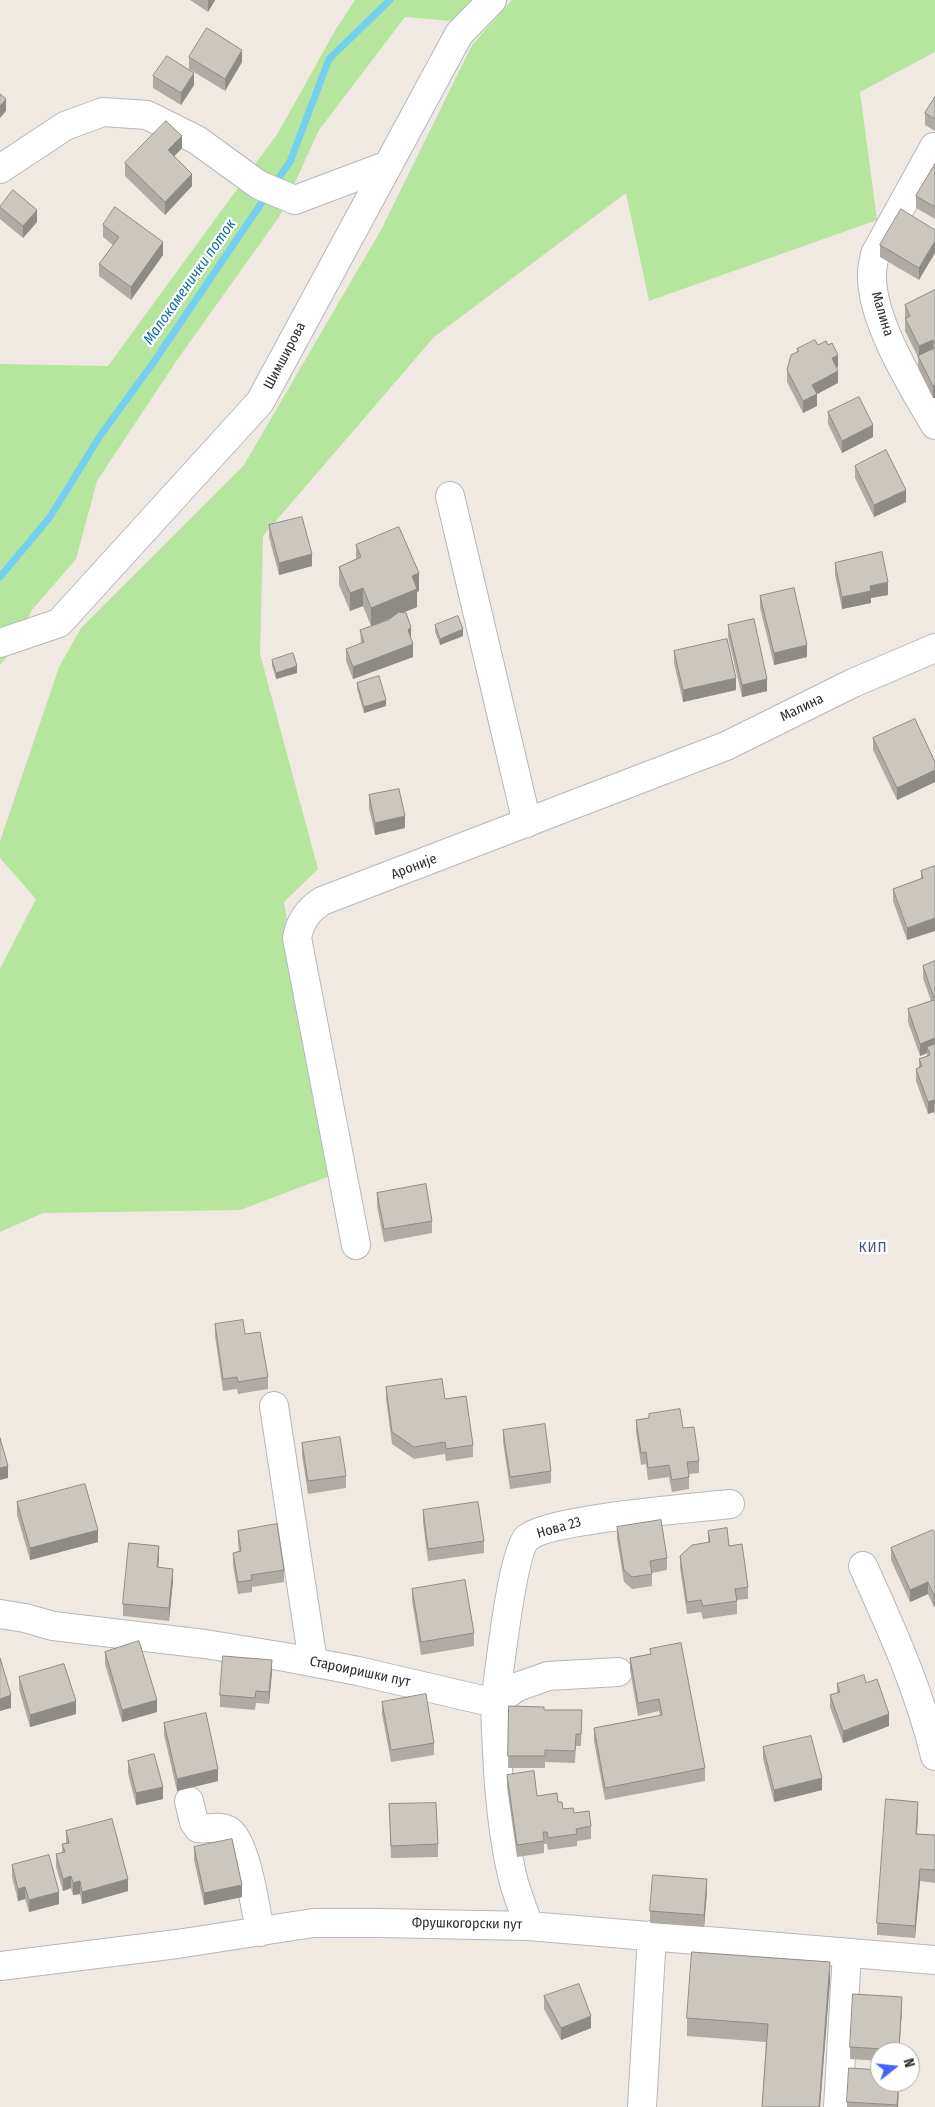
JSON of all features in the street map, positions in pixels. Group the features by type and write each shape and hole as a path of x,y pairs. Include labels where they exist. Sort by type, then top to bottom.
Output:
{"street":[{"name":"Шимширова","path":"0,643 59,623 260,402 459,34 492,0"},
{"path":"0,169 65,126 102,112 147,115 197,140 259,185 295,200 388,165"},
{"name":"Малина","path":"934,147 875,254 872,273 874,292 884,327 901,366 935,425"},
{"path":"450,496 527,823"},
{"name":"Малина","path":"527,823 726,746 853,683 935,648"},
{"name":"Ароније","path":"356,1245 297,938 301,923 310,910 322,901 527,823"},
{"path":"274,1406 312,1662"},
{"name":"Нова 23","path":"495,1703 517,1561 527,1538 542,1531 586,1521 730,1504"},
{"path":"863,1566 901,1651 926,1718 935,1756"},
{"name":"Староиришки пут","path":"0,1614 25,1618 53,1626 205,1644 312,1662 495,1703"},
{"path":"529,1926 512,1875 504,1826 497,1763 495,1703 517,1688 548,1676 618,1672"},
{"path":"189,1801 194,1822 198,1828 219,1827 230,1830 238,1838 244,1854 260,1932"},
{"name":"Фрушкогорски пут","path":"0,1966 177,1944 313,1923 529,1926 935,1960"},
{"path":"642,2107 652,1935"},
{"path":"838,2107 847,1953"}],"green space":[{"path":"355,0 473,0 452,21 405,17 319,130 279,217 177,360 97,481 76,559 32,610 9,654 0,665 0,364 108,366 278,133 336,29"},
{"path":"512,0 935,0 935,52 860,92 877,220 649,301 626,193 434,337 263,536 260,654 318,869 284,902 330,1176 240,1210 43,1213 0,1232 0,969 36,899 0,858 0,841 59,667 81,628 244,465 381,230 472,45"}],"building":[{"path":"207,28 242,50 225,79 189,57"},
{"path":"167,56 194,73 181,93 153,76"},
{"path":"0,94 6,99 0,106"},
{"path":"935,97 935,119 925,113"},
{"path":"166,121 182,136 168,150 192,174 165,202 125,163"},
{"path":"935,164 935,207 916,196"},
{"path":"13,190 37,210 23,226 0,207"},
{"path":"115,207 163,242 131,287 99,264 119,237 103,225"},
{"path":"901,209 935,230 935,241 919,268 880,245"},
{"path":"935,290 935,344 933,340 919,346 905,318 910,316 905,305"},
{"path":"815,340 818,345 826,341 828,345 832,343 838,355 832,358 838,371 812,385 817,394 803,401 787,370 791,355 799,351 797,349"},
{"path":"935,348 935,385 933,386 918,356"},
{"path":"859,397 873,425 842,441 828,412"},
{"path":"886,450 906,490 874,505 855,466"},
{"path":"302,517 312,554 279,563 269,525"},
{"path":"399,527 419,573 412,576 417,589 371,608 363,588 350,593 339,567 361,557 356,545"},
{"path":"882,552 888,582 870,586 871,591 842,597 835,563"},
{"path":"794,588 807,645 774,653 760,596"},
{"path":"399,612 406,613 411,627 408,630 413,644 353,667 346,649 364,642 360,630 388,620"},
{"path":"458,616 463,629 440,639 435,625"},
{"path":"754,619 767,679 742,685 728,625"},
{"path":"727,639 736,678 683,690 674,651"},
{"path":"293,653 297,666 276,673 272,660"},
{"path":"379,676 386,700 364,707 357,683"},
{"path":"915,719 935,762 935,770 897,788 873,738"},
{"path":"399,789 405,816 375,823 369,795"},
{"path":"935,866 935,918 907,928 893,889 923,878 921,871"},
{"path":"935,961 935,997 934,998 923,966"},
{"path":"935,1000 935,1038 920,1044 908,1009"},
{"path":"935,1044 935,1104 934,1100 928,1102 916,1069 922,1066 919,1059 930,1055 927,1047"},
{"path":"426,1184 432,1221 384,1229 377,1193"},
{"path":"243,1320 245,1334 260,1332 268,1377 238,1382 237,1377 223,1379 215,1324"},
{"path":"442,1379 445,1399 466,1396 473,1445 446,1449 445,1442 414,1447 392,1432 386,1387"},
{"path":"680,1409 683,1428 694,1427 699,1461 687,1462 689,1477 672,1480 669,1465 648,1468 646,1452 641,1453 636,1420 649,1418 649,1414"},
{"path":"545,1424 551,1471 510,1477 503,1430"},
{"path":"340,1437 346,1476 308,1481 302,1443"},
{"path":"0,1438 8,1466 0,1468"},
{"path":"85,1484 98,1530 30,1548 17,1502"},
{"path":"478,1502 484,1541 428,1549 423,1510"},
{"path":"661,1520 667,1558 650,1561 652,1574 632,1577 624,1570 617,1527"},
{"path":"277,1524 284,1570 251,1575 252,1580 238,1582 233,1553 241,1551 238,1531"},
{"path":"727,1528 729,1546 742,1544 748,1587 735,1589 737,1601 703,1606 701,1600 687,1602 680,1556 692,1545 710,1542 708,1531"},
{"path":"933,1530 935,1533 934,1595 928,1582 910,1590 891,1548"},
{"path":"129,1543 159,1546 157,1567 173,1569 169,1608 123,1604"},
{"path":"465,1580 474,1633 421,1642 412,1589"},
{"path":"139,1641 157,1700 122,1710 105,1652"},
{"path":"681,1643 705,1768 605,1788 594,1728 662,1715 659,1699 638,1703 630,1658 651,1654 650,1649"},
{"path":"223,1656 272,1660 269,1692 256,1691 255,1698 220,1695"},
{"path":"0,1658 11,1695 0,1699"},
{"path":"64,1664 76,1701 30,1715 19,1677"},
{"path":"864,1675 866,1683 877,1679 889,1714 843,1731 830,1695 840,1692 837,1684"},
{"path":"426,1694 434,1743 391,1750 382,1702"},
{"path":"509,1706 544,1707 544,1710 582,1710 581,1734 576,1734 575,1751 545,1750 545,1756 508,1756"},
{"path":"206,1713 218,1769 177,1779 164,1723"},
{"path":"811,1736 822,1778 774,1790 763,1747"},
{"path":"154,1754 163,1787 136,1793 128,1761"},
{"path":"534,1771 537,1796 557,1793 558,1802 562,1802 563,1809 573,1808 574,1813 589,1811 591,1826 576,1829 577,1834 548,1838 547,1832 543,1832 544,1841 517,1845 507,1775"},
{"path":"886,1799 918,1802 916,1834 935,1835 935,1870 920,1869 915,1926 877,1923"},
{"path":"436,1803 438,1844 391,1846 389,1804"},
{"path":"112,1819 128,1879 82,1892 80,1881 73,1883 71,1876 63,1879 56,1854 65,1852 62,1844 69,1843 66,1831"},
{"path":"232,1839 242,1885 204,1893 194,1847"},
{"path":"49,1855 59,1892 29,1900 25,1887 18,1889 12,1865"},
{"path":"653,1875 707,1879 704,1915 650,1911"},
{"path":"692,1952 830,1962 819,2107 762,2107 768,2024 687,2018"},
{"path":"579,1984 591,2016 561,2028 544,1996"},
{"path":"853,1994 902,1997 899,2042 870,2042 870,2048 850,2047"},
{"path":"849,2068 870,2069 870,2092 898,2092 897,2105 847,2102"}],"waterway":[{"name":"Малокаменички поток","path":"273,186 290,162 329,59 390,0"},
{"name":"Малокаменички поток","path":"0,577 50,517 100,436 153,363 267,195"}],"district":[{"name":"КИП","path":"873,1248"}]}
